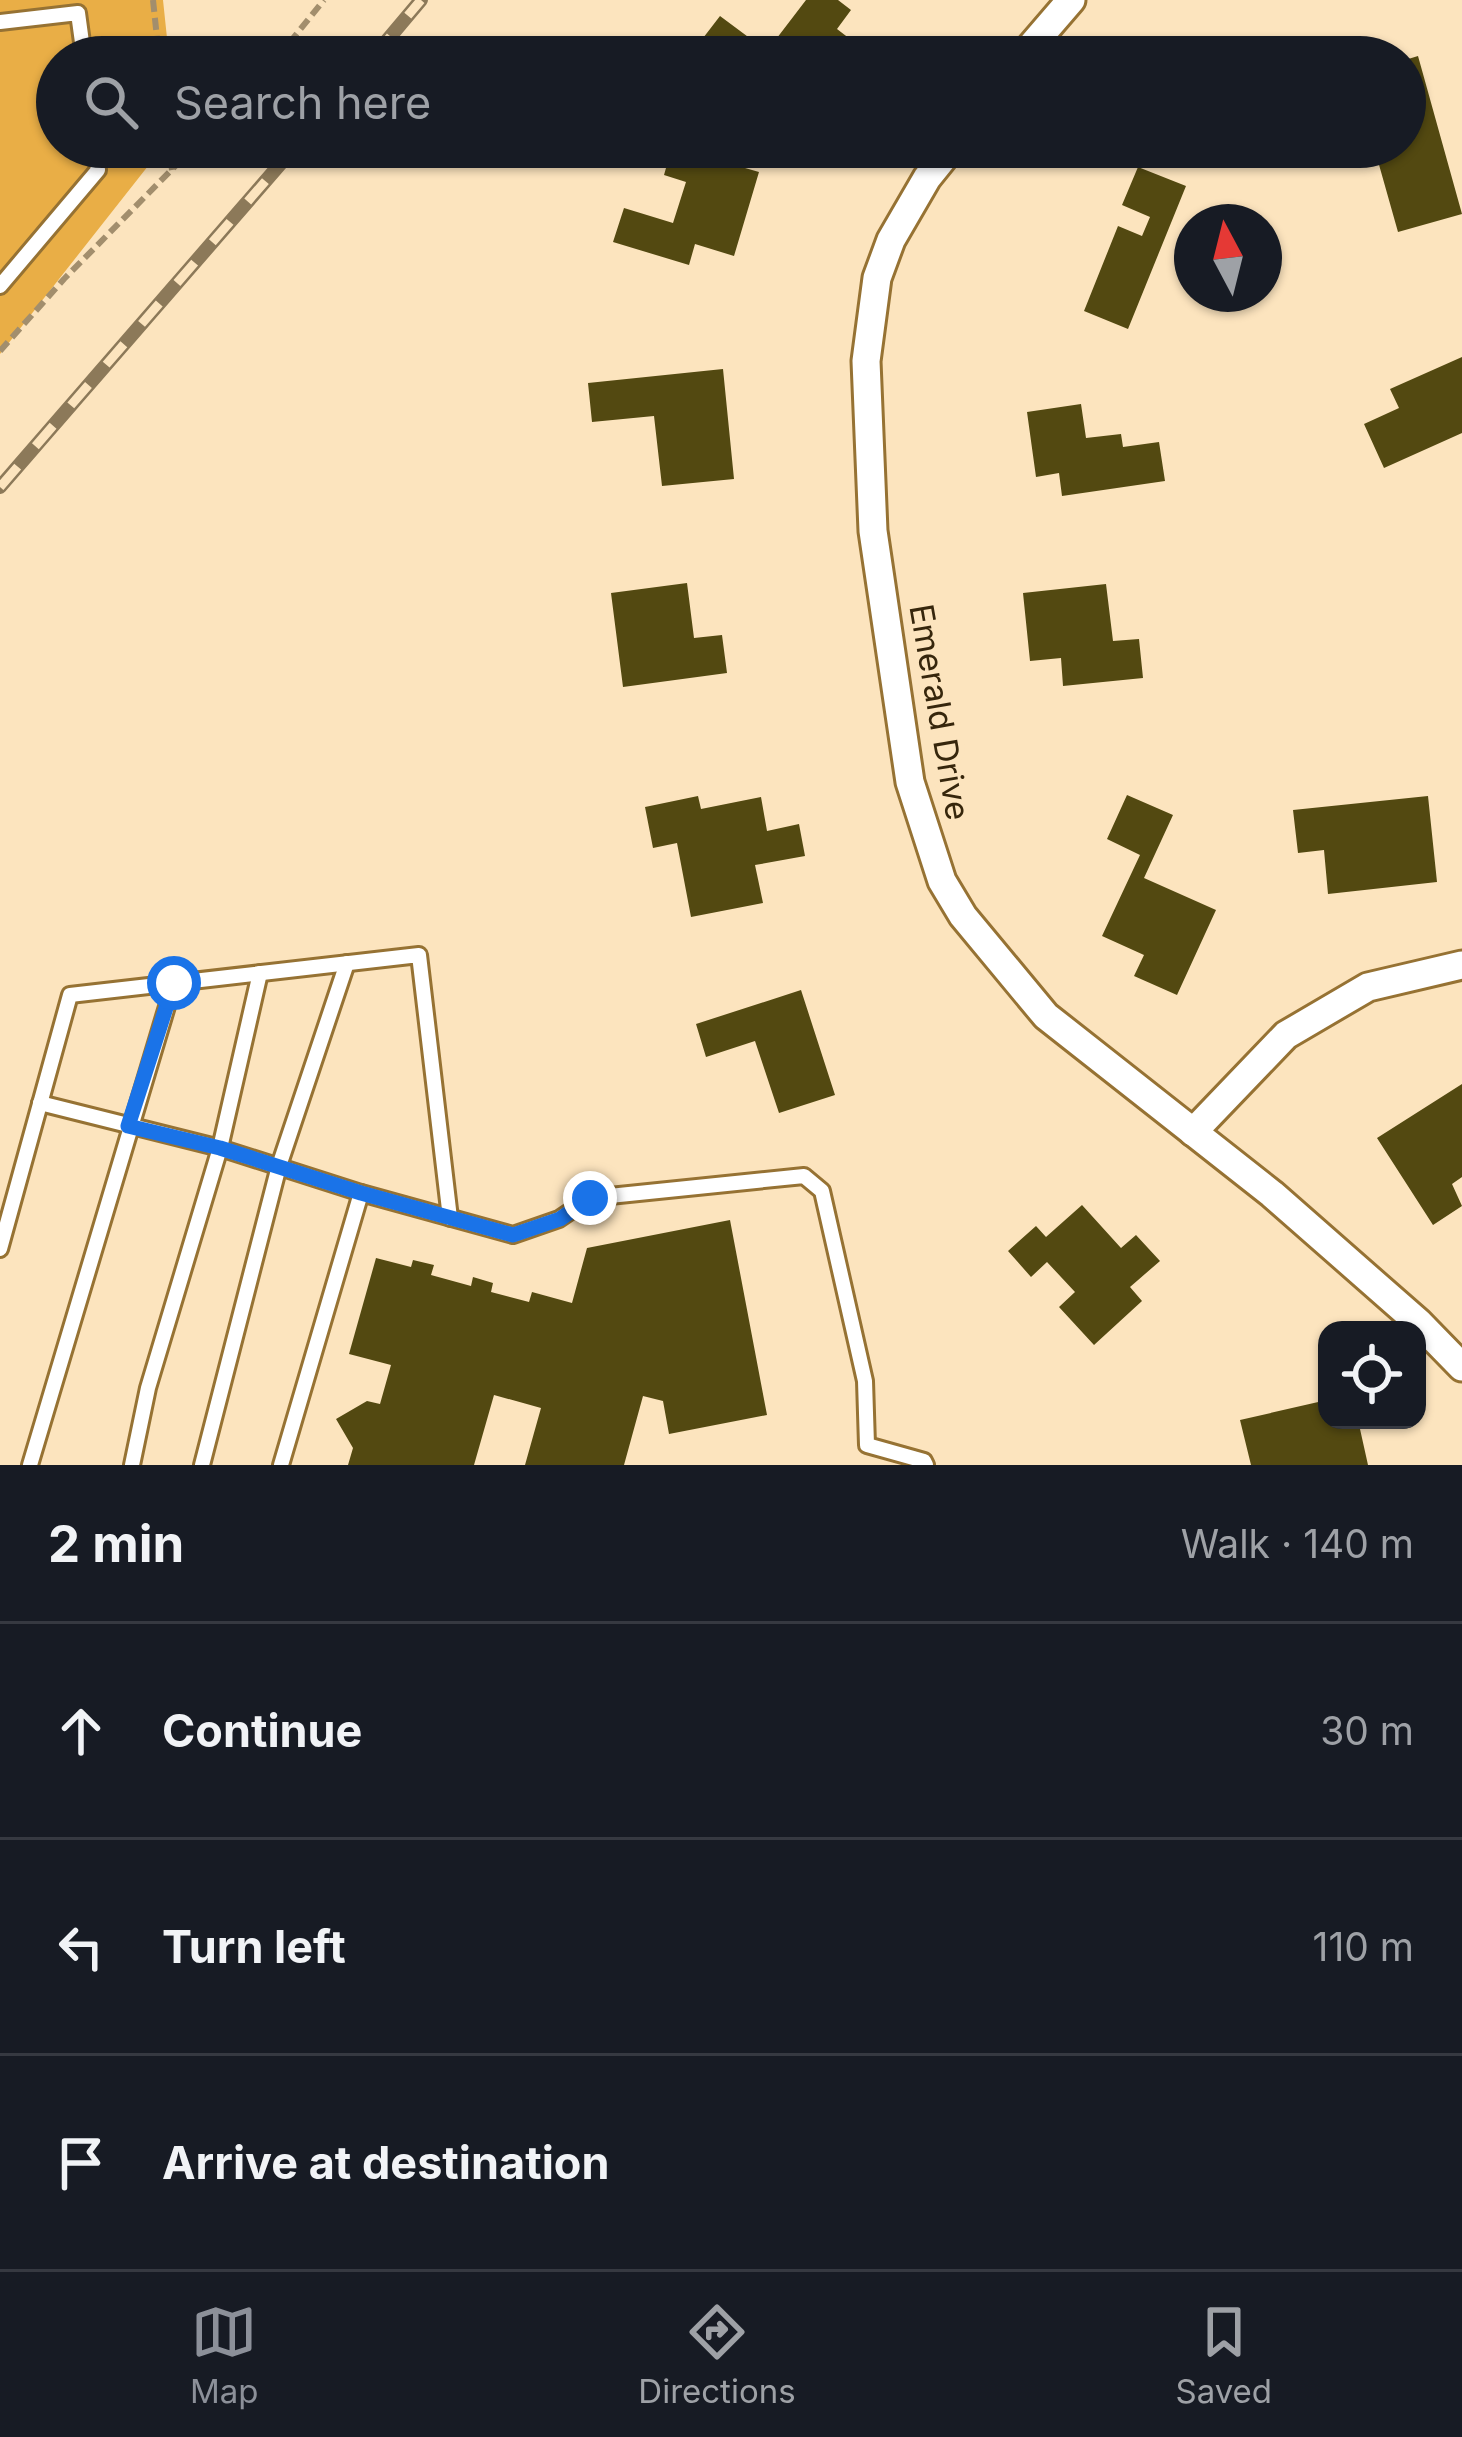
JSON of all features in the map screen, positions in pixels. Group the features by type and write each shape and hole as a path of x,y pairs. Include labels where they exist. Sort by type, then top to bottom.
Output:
{"street":[{"path":"1040,36 1071,0"},
{"name":"Emerald Drive","path":"935,168 891,240 877,278 866,361 873,531 910,782 936,866 962,916 1046,1016 1272,1194 1462,1367"},
{"path":"1193,1132 1286,1035 1368,987 1462,965"}],"lane":[{"path":"0,22 78,13 81,36"},
{"path":"0,286 98,168"},
{"path":"0,1249 70,994 418,955 450,1218"},
{"path":"202,1465 280,1166 347,963"},
{"path":"131,1465 148,1388 220,1148 260,973"},
{"path":"30,1465 174,983"},
{"path":"40,1103 220,1148 513,1235 560,1219 590,1198 804,1176 822,1191 865,1381 867,1444 926,1465"},
{"path":"281,1465 361,1193"}],"path":[{"path":"153,0 157,36"},
{"path":"295,36 324,0"},
{"path":"0,351 172,170"}],"shaded area":[{"path":"0,0 163,0 167,36 36,36 36,168 146,168 0,354"}],"building":[{"path":"806,0 838,0 851,10 837,29 846,36 778,36"},
{"path":"720,16 747,36 705,36"},
{"path":"1426,85 1462,214 1398,232 1380,168 1426,168"},
{"path":"666,168 759,172 734,256 695,244 689,265 613,242 624,208 673,223 686,182 664,175"},
{"path":"1138,168 1186,186 1179,204 1174,204 1174,216 1128,329 1084,311 1118,226 1142,236 1150,217 1122,205"},
{"path":"1462,357 1462,433 1384,468 1364,424 1399,408 1390,389"},
{"path":"723,369 734,479 662,486 654,416 592,422 588,383"},
{"path":"1081,404 1086,438 1121,434 1123,447 1159,442 1165,481 1062,496 1059,473 1036,477 1027,412"},
{"path":"687,583 694,638 722,635 727,673 623,687 611,593"},
{"path":"1106,584 1113,641 1139,639 1143,678 1063,686 1061,658 1030,661 1023,593"},
{"path":"1127,795 1173,815 1144,878 1216,910 1177,995 1134,976 1144,955 1102,936 1140,855 1107,839"},
{"path":"698,796 701,809 761,797 767,831 799,824 805,856 755,865 763,903 691,917 677,843 653,848 645,807"},
{"path":"1428,796 1437,882 1328,894 1324,850 1298,853 1293,810"},
{"path":"801,990 835,1095 779,1113 755,1041 706,1057 696,1024"},
{"path":"1462,1084 1462,1177 1452,1184 1462,1206 1433,1225 1377,1138"},
{"path":"1082,1205 1121,1248 1136,1235 1160,1261 1130,1287 1142,1301 1094,1345 1059,1307 1075,1292 1047,1262 1031,1277 1008,1251 1036,1226 1046,1237"},
{"path":"730,1220 767,1415 669,1434 663,1401 643,1396 624,1465 525,1465 541,1408 494,1395 474,1465 348,1465 353,1448 336,1419 367,1401 380,1404 391,1365 349,1354 376,1258 411,1267 413,1260 434,1265 431,1275 471,1286 473,1277 493,1283 491,1292 529,1302 532,1292 572,1303 587,1248"},
{"path":"1318,1402 1318,1429 1360,1429 1368,1465 1251,1465 1240,1420"}],"railway":[{"path":"391,36 421,0"},
{"path":"0,487 277,168"}],"route":[{"path":"174,983 128,1126 220,1148 513,1235 560,1219 590,1198"}]}
